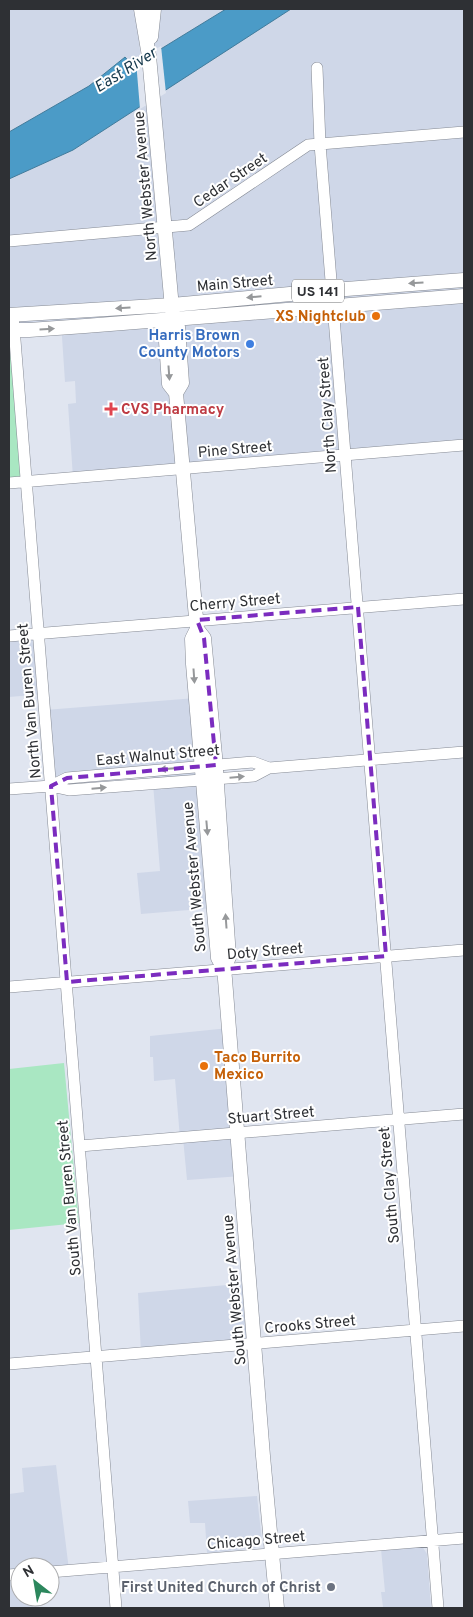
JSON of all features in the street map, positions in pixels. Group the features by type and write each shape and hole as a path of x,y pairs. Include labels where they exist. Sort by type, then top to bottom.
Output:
{"main road":[{"name":"North Webster Avenue","path":"141,9 149,50 172,305 173,319 165,327 169,384 176,393 197,625 204,638 216,772"},
{"name":"North Webster Avenue","path":"149,50 154,9"},
{"name":"Main Street","path":"11,315 172,305 464,280"},
{"name":"Main Street","path":"12,330 464,296"},
{"name":"North Webster Avenue","path":"197,625 192,639 202,773"},
{"name":"South Webster Avenue","path":"216,772 229,957 224,969"},
{"name":"South Webster Avenue","path":"202,773 218,958 224,969 277,1608"}],"street":[{"name":"North Clay Street","path":"317,68 320,144 370,760"},
{"name":"Cedar Street","path":"9,241 189,225 308,145 464,132"},
{"name":"North Van Buren Street","path":"11,315 51,786"},
{"name":"Pine Street","path":"9,483 464,445"},
{"name":"Cherry Street","path":"9,636 197,625 358,607 464,598"},
{"name":"East Walnut Street","path":"9,789 51,786 67,778 216,772 253,762 269,768 464,752"},
{"name":"South Clay Street","path":"370,760 438,1608"},
{"name":"South Van Buren Street","path":"51,786 116,1608"},
{"name":"Doty Street","path":"9,987 464,950"},
{"name":"Stuart Street","path":"80,1146 464,1114"},
{"name":"Crooks Street","path":"9,1364 464,1326"},
{"name":"Chicago Street","path":"60,1571 464,1538"}],"highlighted area":[{"path":"358,607 386,956 67,982 51,786 67,778 216,765 204,638 197,620"}],"shaded area":[{"path":"9,9 136,9 141,61 133,66 124,57 89,86 9,132"},
{"path":"141,9 226,9 149,56"},
{"path":"291,9 464,9 464,445 73,478 68,404 76,403 75,381 65,382 61,322 9,325 9,179 73,150"},
{"path":"39,634 44,694 9,697 9,636"},
{"path":"196,698 213,908 141,914 137,873 160,871 152,771 51,786 45,710"},
{"path":"229,1028 241,1176 187,1180 183,1138 180,1138 175,1079 154,1081 153,1057 150,1057 150,1036"},
{"path":"249,1283 255,1343 141,1353 138,1293"},
{"path":"56,1465 69,1570 60,1569 60,1557 10,1557 10,1607 33,1608 9,1608 9,1494 24,1492 22,1468"},
{"path":"257,1496 262,1541 259,1545 255,1548 207,1553 205,1523 190,1523 188,1501"},
{"path":"422,1546 427,1554 431,1608 364,1608 383,1607 381,1592 385,1592 381,1549"}],"green space":[{"path":"9,325 26,481 9,483"},
{"path":"64,1063 79,1223 9,1230 9,1069"}],"water":[{"name":"East River","path":"226,9 291,9 73,150 9,179 9,132 89,86 125,57 133,66"}],"pier":[{"path":"161,46 166,93 140,109 136,61"}],"place":[{"name":"XS Nightclub","path":"376,316"},
{"name":"Harris Brown County Motors","path":"250,344"},
{"name":"CVS Pharmacy","path":"111,409"},
{"name":"Taco Burrito Mexico","path":"204,1066"},
{"name":"First United Church of Christ","path":"331,1587"}]}
